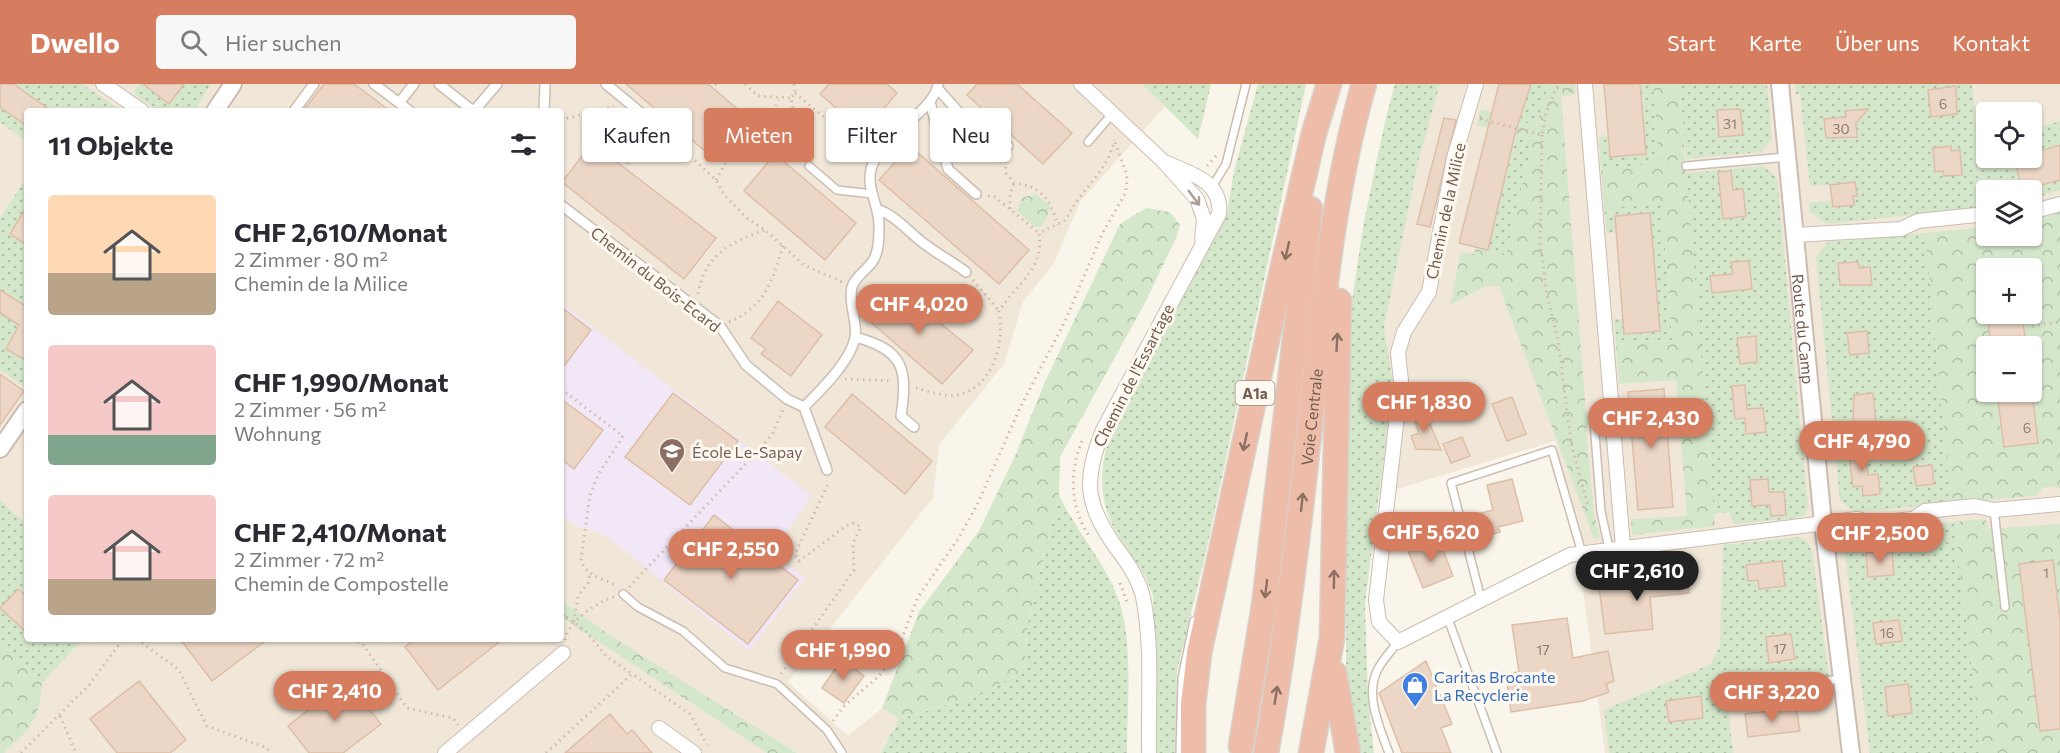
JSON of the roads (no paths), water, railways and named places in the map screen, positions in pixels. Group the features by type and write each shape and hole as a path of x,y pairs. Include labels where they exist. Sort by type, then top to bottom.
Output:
{"highway":[{"name":"A1a","path":"1193,753 1193,705 1199,653 1305,172 1329,84"},
{"name":"Voie Centrale","path":"1241,746 1264,606 1309,219 1339,84"},
{"name":"Voie Centrale","path":"1266,753 1291,594 1335,222 1348,148 1366,84"},
{"path":"1348,753 1338,706 1332,638 1336,354 1350,196 1366,84"},
{"path":"1311,753 1332,638"}],"street":[{"path":"103,84 138,108"},
{"path":"221,108 233,84"},
{"path":"296,108 314,84"},
{"path":"374,84 406,108"},
{"path":"399,103 414,84"},
{"path":"439,84 469,108"},
{"path":"476,108 496,84"},
{"path":"544,108 545,84"},
{"path":"606,84 634,108"},
{"name":"Chemin de l'Essartage","path":"1081,84 1164,162 1197,199 1204,219 1202,242"},
{"name":"Chemin de la Milice","path":"1398,642 1379,622 1376,600 1401,381 1398,354 1404,332 1429,292 1454,158 1476,84"},
{"path":"1585,84 1616,548"},
{"name":"Route du Camp","path":"1780,84 1823,523 1851,753"},
{"path":"827,470 804,407 829,381 855,337 850,303 852,285 874,259 879,225 870,177 876,157 902,127 930,102 938,87 956,108"},
{"path":"930,102 948,169 976,194"},
{"name":"Chemin de l'Essartage","path":"1149,753 1147,634 1142,595 1130,567 1095,515 1089,490 1090,470 1103,430 1218,214 1218,196 1212,187 1195,176 1164,162"},
{"path":"2042,209 2060,204"},
{"name":"Chemin du Bois-Ecard","path":"564,207 720,326 746,365 787,399 804,407"},
{"path":"877,209 890,213 928,246 942,253 966,272"},
{"path":"1795,235 1901,229 1917,221 1976,215"},
{"path":"855,337 872,342 893,353 902,368 905,384 901,416 914,427"},
{"path":"0,449 24,414"},
{"path":"1398,642 1570,555 1857,519 1875,523 1913,519 1925,511 1975,506 1994,510 2060,504"},
{"path":"445,753 562,653"},
{"path":"659,728 694,753"}],"lane":[{"path":"1212,187 1226,164 1246,84"},
{"path":"1088,142 1116,118"},
{"path":"1686,166 1787,157"},
{"path":"809,166 837,190 873,194"},
{"path":"1594,421 1601,512 1616,548"},
{"path":"1481,599 1451,483 1552,450 1582,553"},
{"path":"1994,510 2005,607"},
{"path":"1204,586 1226,528"},
{"path":"623,594 638,607 683,631 725,668 777,684 827,730 842,753"},
{"path":"1180,753 1182,678 1195,615"},
{"path":"1447,616 1497,753"},
{"path":"1389,753 1375,712 1372,693 1377,670 1398,642"},
{"path":"1729,693 1842,679"}],"place":[{"name":"École Le-Sapay","path":"672,474"},
{"name":"Caritas Brocante La Recyclerie","path":"1415,708"}]}
